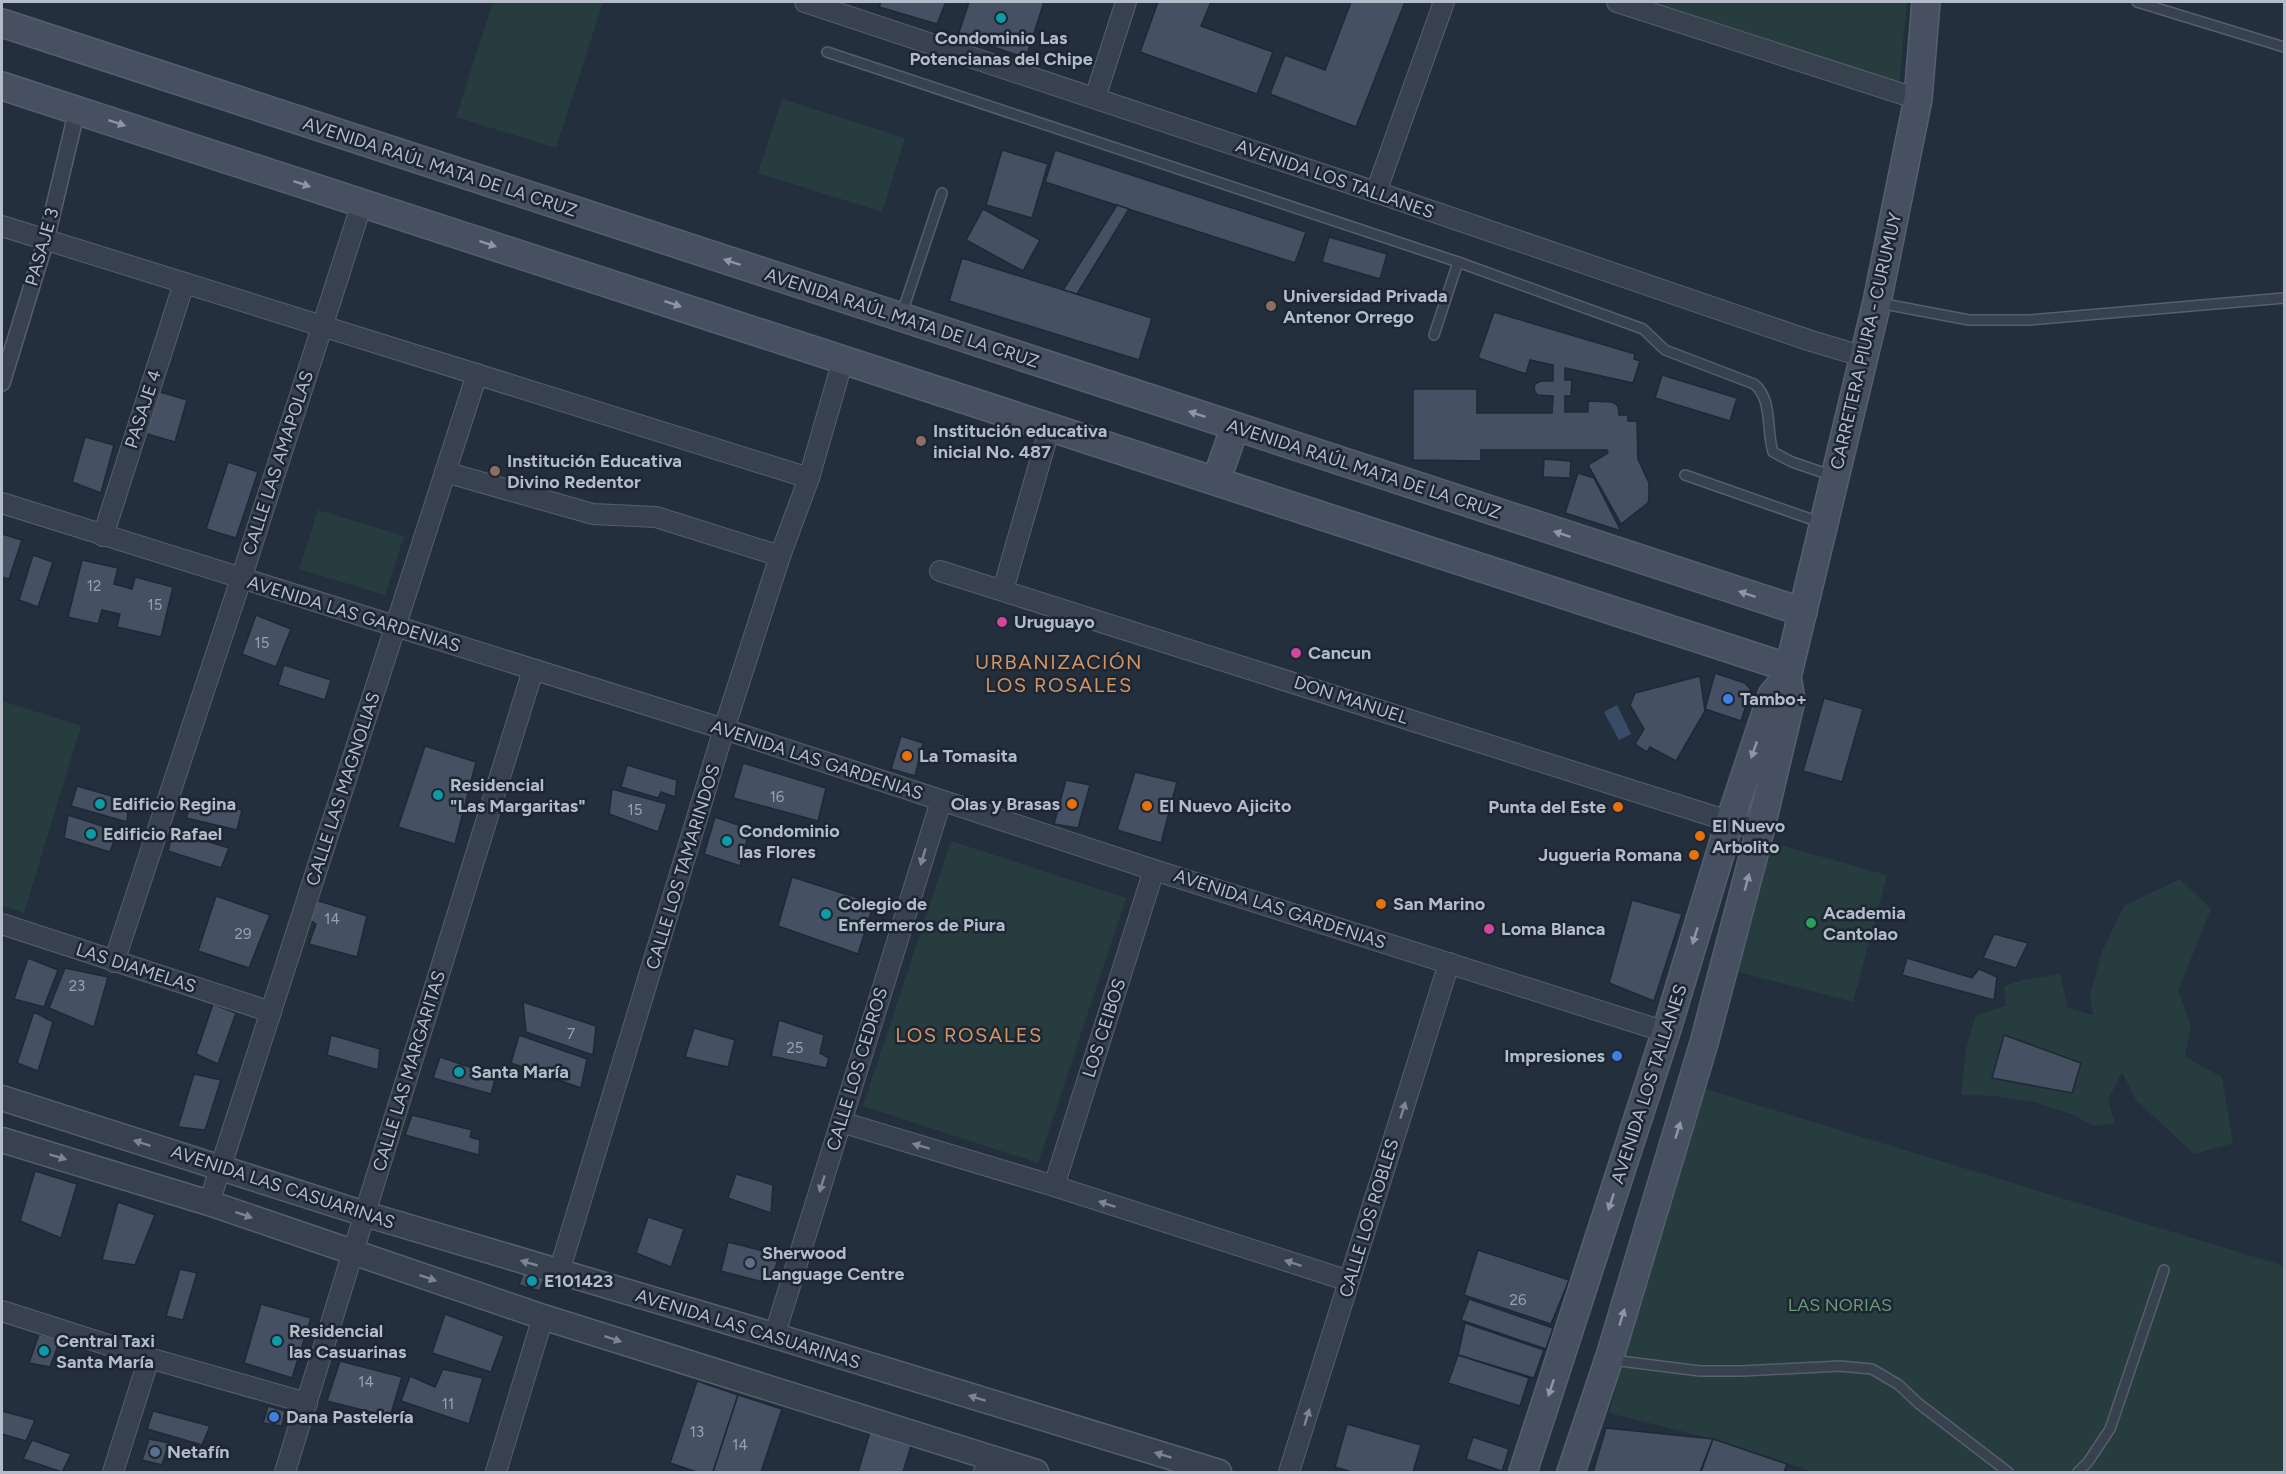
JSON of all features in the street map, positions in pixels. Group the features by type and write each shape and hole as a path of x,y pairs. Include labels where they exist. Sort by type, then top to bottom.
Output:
{"main road":[{"name":"CARRETERA PIURA - CURUMUY","path":"1785,685 1877,302 1918,99 1926,2"},
{"name":"AVENIDA RAÚL MATA DE LA CRUZ","path":"2,23 1803,612"},
{"path":"2,86 1216,482 1785,685"},
{"path":"1216,482 1235,427"},
{"name":"AVENIDA LOS TALLANES","path":"1523,1473 1666,1032 1730,821 1785,685"},
{"name":"AVENIDA LOS TALLANES","path":"1571,1473 1609,1360 1700,1054 1760,831 1785,685"}],"street":[{"name":"AVENIDA LOS TALLANES","path":"805,2 1376,192 1808,340 1865,357"},
{"path":"1095,98 1126,2"},
{"path":"1376,192 1444,2"},
{"path":"1617,2 1918,99"},
{"name":"PASAJE 3","path":"2,382 46,240 77,110"},
{"name":"CALLE LAS AMAPOLAS","path":"114,962 362,203"},
{"path":"2,226 809,478"},
{"name":"PASAJE 4","path":"103,536 184,283"},
{"name":"CALLE LOS TAMARINDOS","path":"559,1272 724,729 780,556 809,478 843,360"},
{"name":"CALLE LAS MAGNOLIAS","path":"209,1203 477,374"},
{"path":"1003,590 1050,427"},
{"path":"445,472 593,514 656,517 780,556"},
{"name":"AVENIDA LAS GARDENIAS","path":"2,503 724,729 1154,870 1666,1032"},
{"name":"DON MANUEL","path":"940,571 1760,831"},
{"name":"CALLE LAS MARGARITAS","path":"285,1473 533,670"},
{"name":"CALLE LOS CEDROS","path":"774,1337 941,801"},
{"name":"LOS CEIBOS","path":"1054,1186 1154,870"},
{"name":"LAS DIAMELAS","path":"2,924 271,1012"},
{"name":"CALLE LOS ROBLES","path":"1289,1473 1449,963"},
{"name":"AVENIDA LAS CASUARINAS","path":"2,1098 365,1214 1219,1473"},
{"path":"841,1122 1054,1186 1349,1281"},
{"path":"2,1140 209,1203 986,1465 1036,1473"},
{"path":"2,1311 149,1358 307,1403"},
{"path":"496,1473 543,1317"},
{"path":"113,1473 149,1358"}],"lane":[{"path":"2137,2 2284,47"},
{"path":"827,52 1458,262 1643,329 1665,350 1754,384 1762,390 1773,452 1792,462 1836,477"},
{"path":"901,318 942,193"},
{"path":"1434,335 1458,262"},
{"path":"1877,302 1969,320 2029,320 2284,298"},
{"path":"1685,476 1824,524"},
{"path":"2078,1473 2110,1429 2164,1270"},
{"path":"1609,1360 1700,1371 1840,1366 1872,1369 1899,1385 1918,1403 2008,1473"}],"green space":[{"path":"493,2 603,2 556,148 456,117"},
{"path":"1651,2 1907,2 1899,84"},
{"path":"782,99 905,138 882,212 758,173"},
{"path":"318,510 404,536 385,595 299,569"},
{"path":"2,701 81,726 24,913 2,906"},
{"path":"951,841 1126,898 1038,1163 863,1106"},
{"name":"Academia Cantolao","path":"1769,842 1887,875 1853,1002 1735,971"},
{"path":"2180,879 2211,909 2178,991 2191,1025 2185,1057 2222,1077 2233,1143 2194,1154 2136,1100 2122,1072 2108,1100 2115,1123 2094,1126 2071,1114 2034,1102 1995,1096 1961,1095 1966,1049 1976,1015 2006,1006 2004,986 2023,980 2060,974 2068,1008 2093,1015 2090,994 2102,952 2124,906"},
{"name":"LAS NORIAS","path":"1702,1088 2284,1266 2284,1472 1813,1472 1713,1439 1609,1413"}],"water":[{"path":"1617,705 1631,734 1619,740 1604,712"}],"building":[{"path":"881,2 946,2 937,24 879,7"},
{"name":"Condominio Las Potencianas del Chipe","path":"969,2 1044,2 1026,58 958,35"},
{"path":"1158,2 1211,2 1201,26 1273,52 1257,94 1140,52"},
{"path":"1351,2 1405,2 1356,127 1270,94 1285,55 1325,70"},
{"path":"1002,150 1048,164 1032,218 986,205"},
{"path":"1055,150 1306,232 1295,263 1045,182"},
{"path":"1117,205 1129,209 1077,294 1063,290"},
{"path":"983,209 1040,240 1023,271 966,240"},
{"path":"1329,237 1387,254 1380,279 1322,262"},
{"path":"962,258 1152,318 1139,360 949,301"},
{"path":"1494,312 1635,354 1634,359 1640,361 1633,383 1565,368 1565,380 1572,380 1571,396 1565,396 1565,412 1588,412 1588,401 1612,402 1618,406 1619,415 1628,415 1628,421 1637,421 1638,459 1649,483 1649,497 1648,503 1621,524 1588,465 1608,453 1607,450 1481,450 1481,461 1413,460 1413,389 1477,389 1477,413 1552,413 1553,396 1537,395 1534,390 1535,384 1541,381 1553,381 1553,365 1530,360 1526,374 1478,358"},
{"path":"1662,375 1737,398 1730,421 1655,398"},
{"path":"157,391 187,400 175,442 144,433"},
{"path":"85,437 114,445 101,493 72,482"},
{"path":"1544,459 1571,461 1570,478 1543,477"},
{"path":"228,462 258,472 236,538 206,529"},
{"path":"1578,473 1594,478 1621,531 1565,513"},
{"path":"2,534 22,540 9,579 2,577"},
{"path":"33,555 53,562 38,607 19,600"},
{"path":"82,560 118,568 114,584 132,589 135,577 173,587 161,637 117,627 120,614 102,610 98,624 68,617"},
{"path":"256,615 291,629 276,667 242,654"},
{"path":"284,665 331,680 325,700 278,685"},
{"name":"Tambo+","path":"1715,673 1745,683 1751,690 1741,721 1705,709"},
{"path":"1700,676 1705,711 1676,761 1650,747 1647,752 1635,744 1644,729 1630,705 1635,693"},
{"path":"1824,698 1863,709 1842,782 1803,771"},
{"name":"La Tomasita","path":"901,736 923,743 915,776 891,769"},
{"name":"Residencial \"Las Margaritas\"","path":"425,746 476,762 455,844 398,827"},
{"path":"743,763 826,788 818,821 733,798"},
{"path":"627,765 677,780 675,797 661,792 658,798 621,787"},
{"name":"El Nuevo Ajicito","path":"1135,772 1177,782 1161,843 1117,830"},
{"name":"Olas y Brasas","path":"1066,780 1090,785 1078,828 1054,824"},
{"name":"Edificio Regina","path":"77,786 129,801 127,822 71,806"},
{"path":"612,789 667,804 658,832 609,814"},
{"path":"193,798 242,810 237,830 186,818"},
{"name":"Edificio Rafael","path":"68,815 118,831 110,852 64,838"},
{"name":"Condominio las Flores","path":"715,817 750,829 740,866 704,854"},
{"path":"173,831 229,848 221,868 168,851"},
{"name":"Colegio de Enfermeros de Piura","path":"792,877 874,903 858,954 778,926"},
{"path":"216,896 270,915 249,968 198,951"},
{"path":"316,900 367,916 357,957 309,944 316,924 308,919"},
{"path":"1632,900 1682,914 1654,1001 1609,983"},
{"path":"1994,934 2028,943 2016,968 1983,958"},
{"path":"28,958 58,970 44,1007 14,999"},
{"path":"1907,958 1972,978 1979,969 1997,977 1994,1000 1902,975"},
{"path":"65,968 108,977 94,1027 49,1008"},
{"path":"523,1002 596,1026 593,1055 526,1032"},
{"path":"213,1004 236,1013 218,1064 196,1054"},
{"path":"34,1012 53,1022 38,1071 17,1063"},
{"path":"779,1020 824,1035 820,1053 829,1058 826,1068 771,1056"},
{"path":"694,1028 735,1040 728,1067 685,1057"},
{"path":"331,1035 380,1049 378,1070 327,1055"},
{"path":"519,1035 587,1059 581,1088 511,1063"},
{"path":"2004,1035 2081,1063 2072,1093 1992,1078"},
{"name":"Santa María","path":"440,1057 496,1076 491,1094 433,1078"},
{"path":"194,1074 221,1080 205,1130 178,1127"},
{"path":"412,1115 472,1130 470,1137 480,1140 479,1155 405,1135"},
{"path":"35,1171 77,1184 61,1238 20,1221"},
{"path":"736,1174 773,1185 771,1213 728,1198"},
{"path":"118,1202 155,1215 135,1265 102,1260"},
{"path":"648,1217 684,1229 671,1267 636,1253"},
{"name":"Sherwood Language Centre","path":"728,1242 779,1255 771,1284 721,1271"},
{"path":"1478,1250 1569,1280 1551,1324 1464,1295"},
{"path":"180,1269 197,1273 183,1320 166,1316"},
{"name":"E101423","path":"524,1271 544,1278 540,1291 519,1285"},
{"path":"1469,1299 1553,1328 1546,1349 1461,1320"},
{"name":"Residencial las Casuarinas","path":"261,1304 311,1318 292,1378 244,1363"},
{"path":"445,1314 504,1336 491,1372 432,1353"},
{"path":"1465,1323 1544,1350 1534,1378 1458,1355"},
{"name":"Central Taxi Santa María","path":"39,1334 60,1340 50,1367 29,1363"},
{"path":"1458,1355 1529,1378 1520,1406 1448,1383"},
{"path":"340,1361 402,1377 390,1417 327,1401"},
{"path":"443,1369 483,1378 469,1424 401,1401 410,1376 435,1387"},
{"path":"697,1381 738,1395 713,1472 697,1472 670,1463"},
{"path":"738,1395 782,1409 761,1472 713,1472"},
{"name":"Dana Pastelería","path":"268,1406 285,1411 282,1426 263,1423"},
{"path":"2,1411 35,1420 26,1441 2,1434"},
{"path":"153,1411 210,1426 202,1445 147,1429"},
{"path":"1347,1424 1421,1445 1413,1472 1352,1472 1335,1467"},
{"path":"1606,1428 1713,1439 1700,1472 1593,1472"},
{"path":"870,1432 911,1446 903,1472 858,1472"},
{"path":"1473,1437 1509,1449 1502,1471 1466,1459"},
{"name":"Netafín","path":"149,1439 169,1443 162,1465 142,1460"},
{"path":"1713,1439 1787,1464 1784,1472 1701,1472"},
{"path":"32,1440 71,1454 62,1472 23,1459"}],"place":[{"name":"Condominio Las Potencianas del Chipe","path":"1001,18"},
{"name":"Universidad Privada Antenor Orrego","path":"1271,306"},
{"name":"Institución educativa inicial No. 487","path":"921,441"},
{"name":"Institución Educativa Divino Redentor","path":"495,471"},
{"name":"Uruguayo","path":"1002,622"},
{"name":"Cancun","path":"1296,653"},
{"name":"Tambo+","path":"1728,699"},
{"name":"La Tomasita","path":"907,756"},
{"name":"Residencial \"Las Margaritas\"","path":"438,795"},
{"name":"Edificio Regina","path":"100,804"},
{"name":"Olas y Brasas","path":"1072,804"},
{"name":"El Nuevo Ajicito","path":"1147,806"},
{"name":"Punta del Este","path":"1618,807"},
{"name":"Edificio Rafael","path":"91,834"},
{"name":"El Nuevo Arbolito","path":"1700,836"},
{"name":"Condominio las Flores","path":"727,841"},
{"name":"Jugueria Romana","path":"1694,855"},
{"name":"San Marino","path":"1381,904"},
{"name":"Colegio de Enfermeros de Piura","path":"826,914"},
{"name":"Academia Cantolao","path":"1811,923"},
{"name":"Loma Blanca","path":"1489,929"},
{"name":"Impresiones","path":"1617,1056"},
{"name":"Santa María","path":"459,1072"},
{"name":"Sherwood Language Centre","path":"750,1263"},
{"name":"E101423","path":"532,1281"},
{"name":"Residencial las Casuarinas","path":"277,1341"},
{"name":"Central Taxi Santa María","path":"44,1351"},
{"name":"Dana Pastelería","path":"274,1417"},
{"name":"Netafín","path":"155,1452"}],"district":[{"name":"URBANIZACIÓN LOS ROSALES","path":"1059,674"},
{"name":"LOS ROSALES","path":"969,1035"}]}
